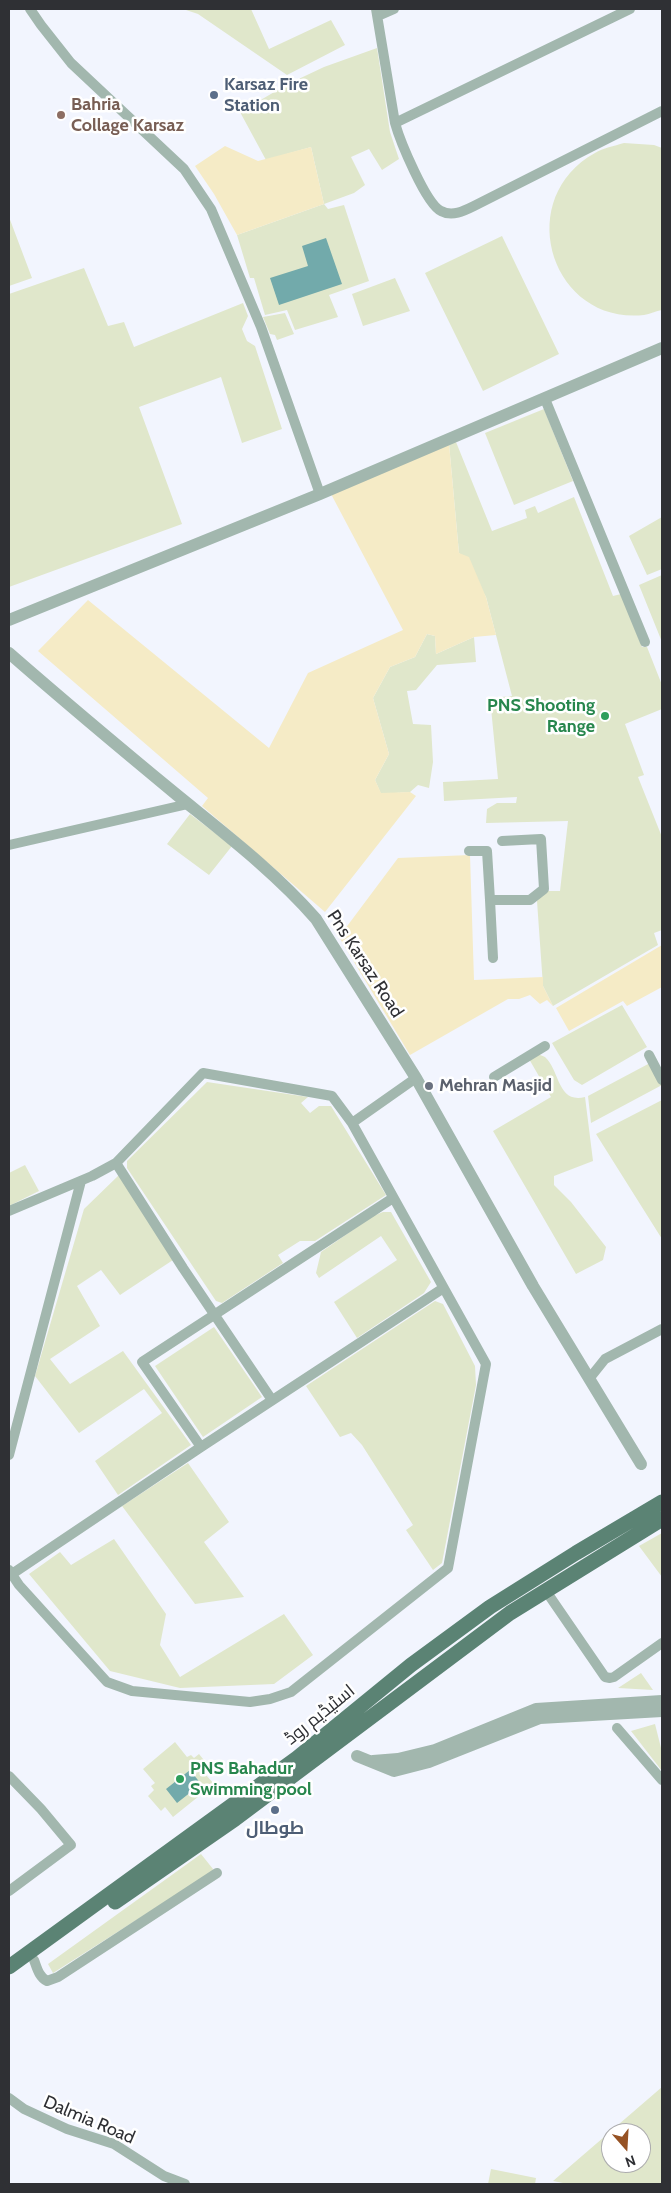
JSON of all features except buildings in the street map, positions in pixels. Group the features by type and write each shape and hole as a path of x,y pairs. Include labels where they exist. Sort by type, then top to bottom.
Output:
{"main road":[{"name":"اسٹیڈیم روڈ","path":"9,1967 254,1791 411,1665 490,1607 662,1502"},
{"name":"اسٹیڈیم روڈ","path":"9,1978 235,1819 510,1613 662,1519"}],"street":[{"path":"30,9 41,26 71,63 184,169 211,209 260,327 320,494"},
{"path":"394,9 378,13 395,123 400,140 431,203 442,212 458,213 662,111"},
{"path":"395,123 630,9"},
{"path":"9,620 320,494 662,348"},
{"path":"545,399 645,642"},
{"name":"Pns Karsaz Road","path":"9,653 256,860 298,898 316,918 416,1078 533,1286 641,1464"},
{"path":"9,845 188,804"},
{"path":"490,900 530,900 544,889 541,840 502,841"},
{"path":"469,851 486,851 494,958"},
{"path":"494,1077 545,1046"},
{"path":"649,1055 662,1080"},
{"path":"9,1211 81,1181 116,1162 203,1073 332,1096 352,1123 442,1289 486,1364 448,1568 291,1692 270,1699 250,1702 132,1691 107,1682 10,1573 442,1289"},
{"path":"352,1123 416,1078"},
{"path":"116,1162 272,1400"},
{"path":"9,1455 81,1181"},
{"path":"201,1447 142,1362 393,1198"},
{"path":"589,1380 605,1359 662,1328"},
{"path":"546,1591 605,1677 614,1677 662,1643"},
{"path":"370,1761 398,1759 435,1750 536,1709 662,1701"},
{"path":"357,1756 394,1771 429,1762 540,1718 662,1711"},
{"path":"617,1728 662,1780"},
{"path":"9,1776 41,1808 71,1845 9,1891"},
{"path":"34,1960 40,1976 44,1980 47,1981 58,1977 216,1873"},
{"name":"Dalmia Road","path":"9,2098 24,2109 67,2129 114,2144 164,2176 185,2184"}],"green space":[{"path":"183,9 251,9 269,49 331,20 345,45 287,75 198,14"},
{"path":"377,48 390,132 399,159 382,170 369,149 351,157 365,185 354,193 324,204 311,147 266,160 240,112 288,84 324,67"},
{"path":"624,143 654,145 662,148 662,310 644,315 612,313 585,300 566,280 554,255 550,227 555,199 569,174 595,153"},
{"path":"324,204 328,209 344,205 369,281 329,295 338,317 295,330 287,310 265,315 254,278 250,278 237,235"},
{"path":"9,217 32,278 9,286"},
{"path":"502,236 559,354 483,391 425,273"},
{"path":"84,268 108,326 124,322 134,347 243,303 248,316 242,329 247,341 255,346 282,429 242,443 221,377 139,407 182,524 9,587 9,294"},
{"path":"395,278 410,311 363,326 352,294"},
{"path":"285,313 294,334 277,340 275,335 270,334 263,317"},
{"path":"544,409 573,481 514,505 485,433"},
{"path":"456,442 492,531 527,518 525,510 535,506 538,513 574,497 613,596 621,594 642,647 647,647 662,685 662,709 625,724 644,775 638,777 662,837 662,930 654,933 658,945 553,1006 543,986 537,901 545,891 560,891 568,821 486,823 487,809 497,803 516,803 517,797 444,801 443,782 498,779 490,698 512,696 486,597 459,553 449,444"},
{"path":"662,517 662,569 647,575 629,536"},
{"path":"662,575 662,642 639,585"},
{"path":"427,634 435,636 436,654 474,637 476,662 437,665 416,690 407,691 413,724 431,725 433,762 429,788 418,785 410,792 381,794 375,780 389,754 373,698 390,667 415,657"},
{"path":"190,814 232,846 209,875 167,844"},
{"path":"622,1005 647,1047 582,1085 574,1080 552,1043"},
{"path":"537,1054 545,1057 550,1063 560,1085 569,1096 576,1098 585,1097 593,1161 554,1176 554,1185 571,1202 606,1247 603,1260 576,1274 493,1131 551,1097 529,1059"},
{"path":"650,1063 662,1085 591,1123 588,1096"},
{"path":"207,1082 308,1097 301,1103 310,1113 319,1106 331,1106 386,1195 315,1241 300,1241 278,1255 283,1263 222,1303 216,1301 127,1168 127,1161"},
{"path":"662,1100 662,1239 596,1134"},
{"path":"25,1165 39,1191 9,1206 9,1173"},
{"path":"119,1175 173,1260 120,1295 101,1270 77,1286 100,1326 50,1359 70,1384 123,1351 191,1445 118,1495 95,1461 162,1413 144,1389 79,1433 35,1376 84,1209"},
{"path":"383,1212 391,1212 431,1282 424,1293 357,1338 334,1302 397,1260 381,1236 319,1278 316,1273 321,1252 373,1216"},
{"path":"435,1301 443,1304 475,1366 476,1385 442,1563 433,1570 406,1530 413,1525 362,1445 351,1433 340,1437 306,1386"},
{"path":"214,1327 262,1397 203,1437 155,1366"},
{"path":"188,1463 229,1522 204,1542 244,1597 195,1604 122,1506"},
{"path":"662,1533 662,1577 639,1546"},
{"path":"114,1539 166,1614 160,1645 180,1677 284,1614 313,1655 274,1684 180,1688 110,1671 29,1574 60,1552 71,1565"},
{"path":"641,1673 653,1690 618,1688"},
{"path":"655,1724 662,1752 662,1771 631,1731"},
{"name":"PNS Bahadur Swimming pool","path":"175,1742 187,1757 191,1755 194,1758 199,1754 212,1770 206,1775 214,1784 173,1817 165,1807 161,1811 148,1796 154,1790 151,1786 155,1783 143,1769"},
{"path":"201,1854 213,1869 212,1872 53,1973 48,1964"},
{"path":"662,2087 662,2184 568,2184 553,2181 601,2140 601,2173 651,2173 651,2123 620,2123"},
{"path":"491,2169 536,2178 535,2184 488,2184"}],"sand":[{"path":"225,146 258,161 311,147 324,204 237,235 214,194 195,166"},
{"path":"449,444 459,553 469,557 486,597 496,635 474,637 436,654 435,636 427,634 415,657 390,667 373,698 389,754 375,780 381,793 410,792 416,796 325,912 202,806 208,798 38,651 88,600 269,748 308,673 403,630 331,494"},
{"path":"470,855 474,980 543,977 543,986 553,1006 547,1000 540,1004 530,995 519,999 508,999 410,1055 339,937 398,858"},
{"path":"662,945 662,987 627,1006 623,1001 569,1031 556,1008"}],"water":[{"path":"326,238 342,284 279,305 270,278 308,266 302,246"},
{"path":"190,1770 201,1784 177,1803 166,1789"}],"place":[{"name":"Karsaz Fire Station","path":"214,95"},
{"name":"Bahria Collage Karsaz","path":"61,115"},
{"name":"PNS Shooting Range","path":"605,716"},
{"name":"Mehran Masjid","path":"429,1086"},
{"name":"PNS Bahadur Swimming pool","path":"180,1779"},
{"name":"طوطال","path":"275,1810"}]}
